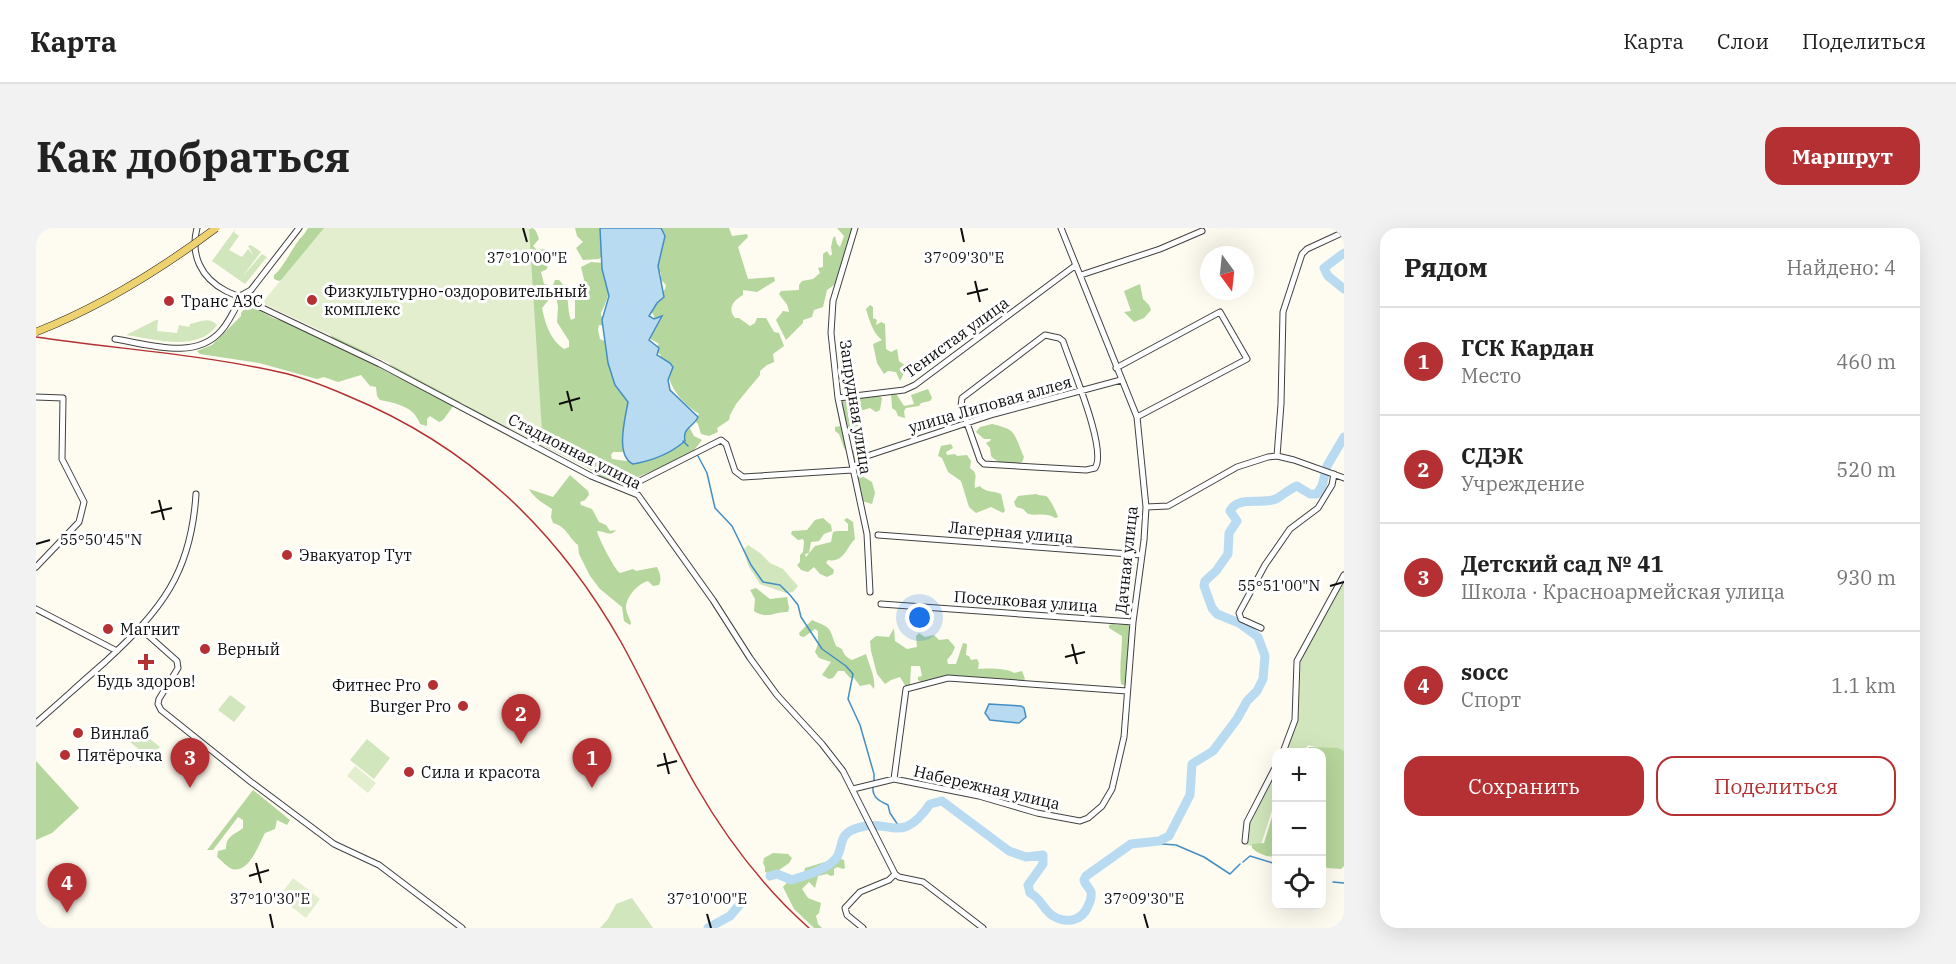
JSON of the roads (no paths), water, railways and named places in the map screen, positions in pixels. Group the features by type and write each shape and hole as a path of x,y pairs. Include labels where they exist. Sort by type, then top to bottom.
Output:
{"main road":[{"path":"36,332 94,307 132,286 163,267 216,228"}],"street":[{"name":"Стадионная улица","path":"197,228 194,246 198,264 203,273 223,290 242,295 256,305 380,364 591,476 633,492 642,500 777,695 836,761 853,789 866,820 895,874"},
{"path":"115,339 174,348 200,346 222,331 242,295 252,290 299,228"},
{"name":"Запрудная улица","path":"855,228 835,292 831,314 831,344 838,398 867,534 870,592"},
{"name":"Дачная улица","path":"1061,228 1137,417 1146,507 1133,622 1124,738 1112,789 1102,806 1088,818 1080,821"},
{"path":"1081,275 1160,249 1202,231"},
{"path":"1277,456 1281,404 1282,312 1302,254 1344,232"},
{"name":"Тенистая улица","path":"838,398 904,390 915,385 1077,265"},
{"path":"1116,368 1220,312 1247,358 1137,417"},
{"path":"1045,335 1059,338 1063,341 1091,422 1098,464 1092,469 984,464 980,460 967,423 961,406 962,398 1045,335"},
{"name":"улица Липовая аллея","path":"867,456 967,423 1121,380"},
{"path":"36,397 63,398 62,459 84,502 79,522 36,567"},
{"path":"624,489 721,440 726,444 735,471 742,477 852,470"},
{"path":"1146,507 1168,506 1238,467 1277,456 1344,478"},
{"path":"1261,628 1241,619 1239,613 1271,556 1290,529 1318,508 1332,485 1333,474"},
{"path":"36,723 141,629 165,599 179,572 190,542 196,494"},
{"name":"Лагерная улица","path":"878,535 1142,555"},
{"path":"1285,748 1295,720 1297,661 1344,575"},
{"name":"Поселковая улица","path":"881,604 1133,622"},
{"path":"36,609 117,651"},
{"path":"141,629 177,661 178,668 159,699 158,704 161,710 251,782 334,844 379,865 462,928"},
{"path":"894,779 906,689 948,678 1127,691"},
{"path":"1245,841 1247,822 1272,774"},
{"name":"Набережная улица","path":"853,789 894,779 979,796 1037,813 1080,821"},
{"path":"863,928 847,915 844,910 846,906 860,892 890,880 895,874 923,882 983,928"}],"water":[{"path":"600,228 661,228 665,236 658,266 664,297 649,316 654,319 662,316 649,340 659,348 657,355 673,367 668,380 670,390 698,417 685,433 685,441 674,449 647,461 633,464 627,460 623,445 628,402 615,385 608,363 602,320 609,296 602,269"},
{"path":"989,704 1021,706 1024,708 1026,717 1019,723 990,720 985,713"}],"waterway":[{"path":"1344,253 1324,268 1328,276 1344,289"},
{"path":"770,876 777,874 792,880 816,872 833,862 848,832 865,826 901,828 910,825 930,804 942,801 1009,851 1026,857 1043,855 1043,864 1028,885 1030,893 1053,916 1064,920 1074,920 1082,915 1091,896 1084,880 1086,876 1131,844 1159,841 1169,836 1190,795 1192,764 1213,751 1237,719 1247,701 1257,691 1263,679 1265,656 1258,637 1239,623 1217,614 1212,608 1204,586 1205,581 1216,571 1228,554 1229,533 1237,521 1230,511 1239,503 1276,499 1297,486 1310,494 1317,494 1322,486 1327,466 1344,437"},
{"path":"683,441 688,446"},
{"path":"698,456 707,473 715,508 732,526 751,565 763,582 780,585 790,595 822,649 846,666 853,674 848,699 860,725 874,774 874,782"},
{"path":"873,787 875,796 888,805 890,813 900,828"},
{"path":"1135,842 1176,845 1204,857 1230,874 1240,864"},
{"path":"1243,862 1250,856 1272,863"},
{"path":"1333,882 1344,883"},
{"path":"708,928 730,916 741,903"}],"railway":[{"path":"36,337 188,356 297,376 392,416 433,440 470,466 506,495 568,562 596,601 621,642 686,768 720,824 761,879 809,928"}],"place":[{"name":"Физкультурно-оздоровительный комплекс","path":"312,300"},
{"name":"Транс АЗС","path":"169,301"},
{"name":"Эвакуатор Тут","path":"287,555"},
{"name":"Магнит","path":"108,629"},
{"name":"Верный","path":"205,649"},
{"name":"Будь здоров!","path":"146,662"},
{"name":"Фитнес Pro","path":"433,685"},
{"name":"Burger Pro","path":"463,706"},
{"name":"Винлаб","path":"78,733"},
{"name":"СДЭК","path":"521,744"},
{"name":"Пятёрочка","path":"65,755"},
{"name":"Сила и красота","path":"409,772"},
{"name":"Детский сад № 41","path":"190,788"},
{"name":"ГСК Кардан","path":"592,788"},
{"name":"socc","path":"67,913"}]}
